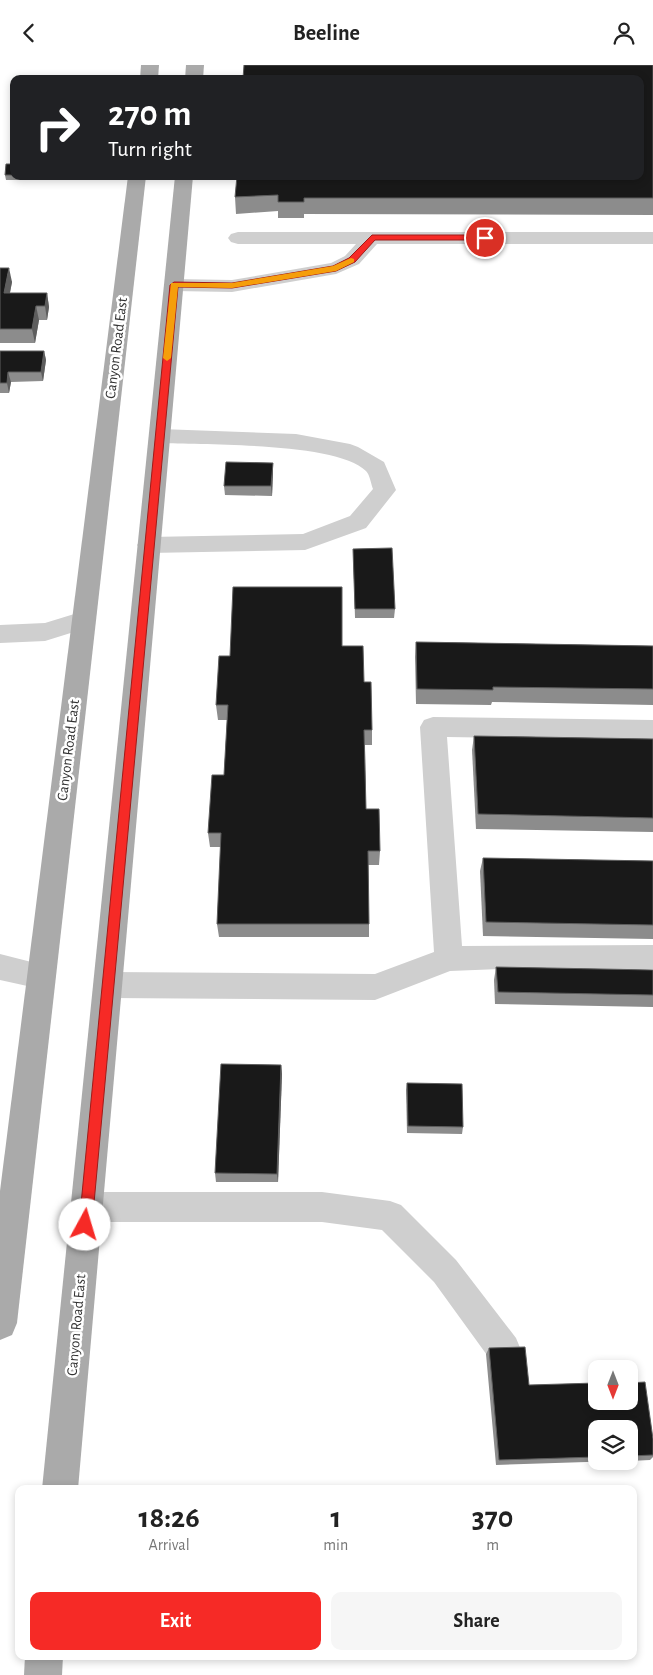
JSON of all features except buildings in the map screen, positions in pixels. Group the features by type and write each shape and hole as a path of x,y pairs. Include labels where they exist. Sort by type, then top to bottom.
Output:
{"main road":[{"name":"Canyon Road East","path":"0,1323 137,180"},
{"name":"Canyon Road East","path":"60,1485 184,180"},
{"path":"43,1675 44,1660"}],"lane":[{"path":"238,238 653,238"},
{"path":"174,285 232,286 336,268 352,260 372,238"},
{"path":"149,545 305,542 358,522 385,490 376,467 350,452 296,441 160,436"},
{"path":"0,634 45,632 84,620"},
{"path":"450,959 433,727 653,730"},
{"path":"109,985 374,987 450,959 500,957 653,957"},
{"path":"0,967 42,976"},
{"path":"87,1207 322,1207 390,1216 445,1271 504,1350"}],"slow traffic":[{"path":"167,358 174,285 232,286 336,268 351,261"}],"route":[{"path":"85,1225 174,285 232,286 336,268 352,260 372,238 485,238"}]}
